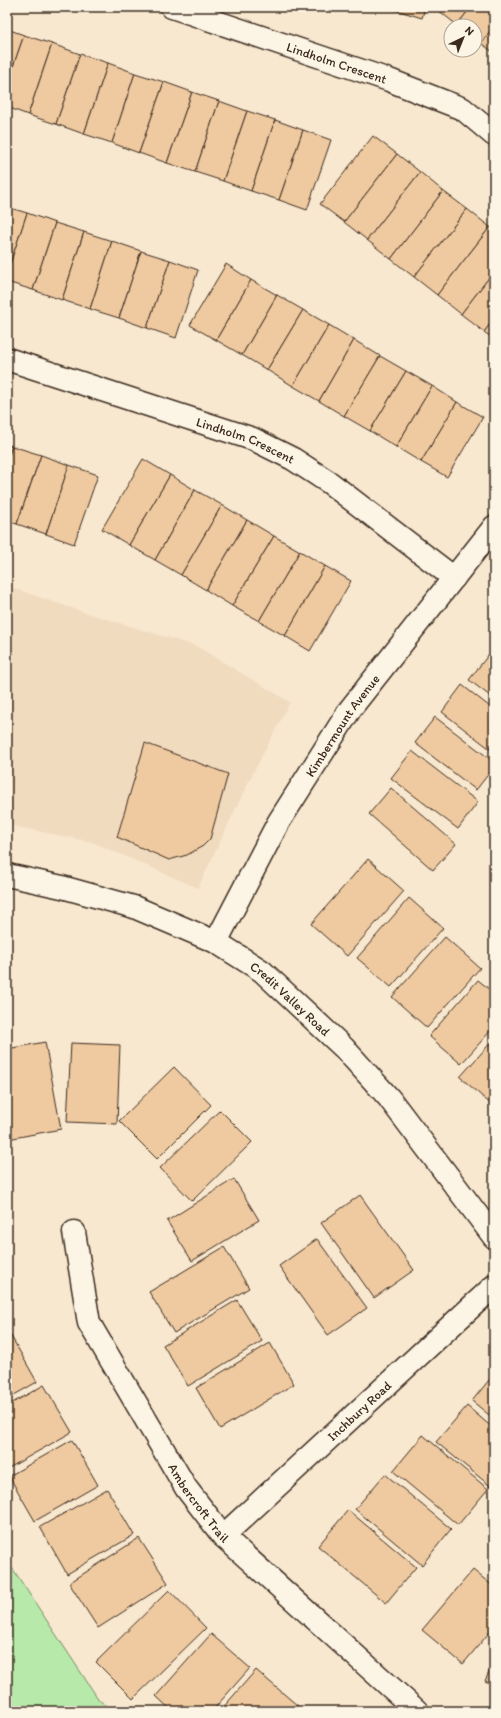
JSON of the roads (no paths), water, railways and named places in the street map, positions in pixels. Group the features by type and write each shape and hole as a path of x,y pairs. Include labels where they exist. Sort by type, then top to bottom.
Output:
{"street":[{"name":"Lindholm Crescent","path":"172,7 389,80 463,109 494,135"},
{"name":"Lindholm Crescent","path":"7,359 253,439 293,459 330,483 454,578"},
{"name":"Kimbermount Avenue","path":"216,942 278,823 351,708 494,527"},
{"name":"Credit Valley Road","path":"7,875 62,887 134,907 216,942 262,971 344,1048 389,1098 494,1237"},
{"name":"Ambercroft Trail","path":"74,1232 89,1323 186,1488 223,1536 417,1711"},
{"name":"Inchbury Road","path":"223,1536 494,1286"}]}
